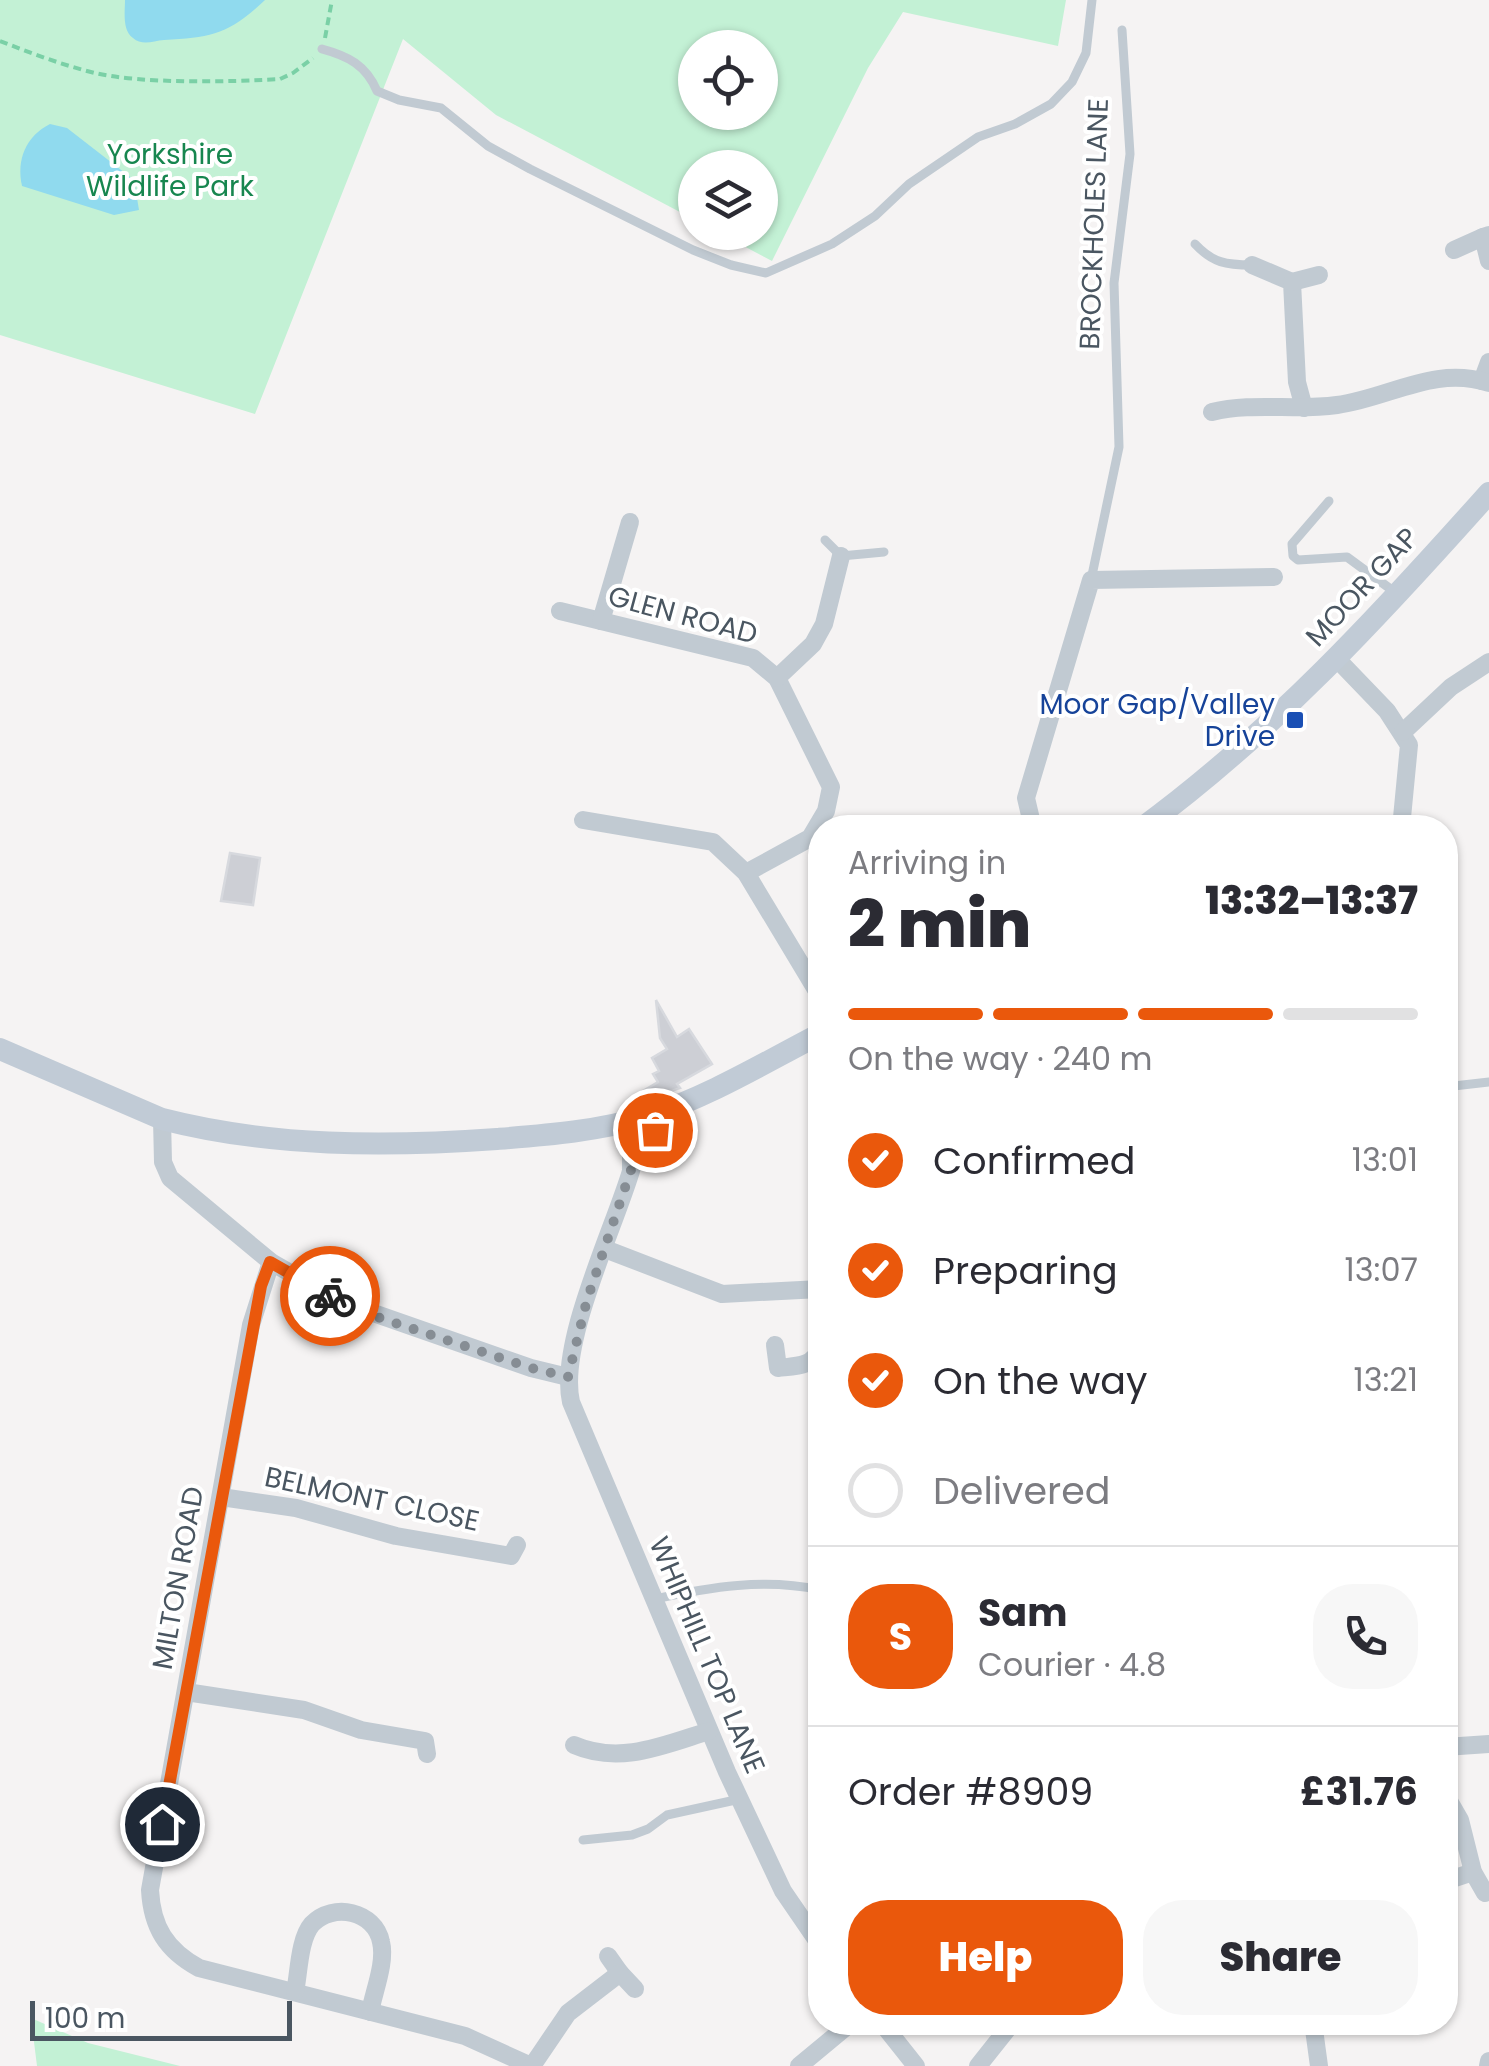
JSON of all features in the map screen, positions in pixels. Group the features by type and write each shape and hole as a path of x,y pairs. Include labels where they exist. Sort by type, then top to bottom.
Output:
{"main road":[{"name":"MOOR GAP","path":"1160,815 1198,787 1337,659 1489,493"},
{"path":"0,1049 162,1119 231,1135 371,1144 544,1136 624,1122 678,1105 808,1040"}],"street":[{"path":"1454,250 1486,236 1489,261"},
{"path":"1252,265 1292,282 1319,275"},
{"path":"1292,282 1296,382 1304,408"},
{"path":"1212,412 1234,407 1340,405 1434,378 1486,382 1489,362"},
{"path":"602,621 630,522"},
{"path":"777,678 812,644 824,624 842,556"},
{"path":"1091,580 1274,577"},
{"name":"BROCKHOLES LANE","path":"1030,815 1026,798 1091,580"},
{"name":"GLEN ROAD","path":"560,612 753,658 777,678 830,786 824,815"},
{"path":"1337,659 1403,732 1409,745 1402,815"},
{"path":"1403,732 1451,687 1489,662"},
{"path":"582,820 713,842 746,873 808,976"},
{"name":"GLEN ROAD","path":"746,873 808,839"},
{"path":"631,1170 655,1130 678,1105"},
{"path":"162,1119 163,1162 170,1178 270,1262 339,1301 380,1318 568,1377"},
{"name":"WHIPHILL TOP LANE","path":"624,1122 631,1170 587,1300 568,1377 571,1402 740,1800 783,1891 808,1927"},
{"path":"605,1250 722,1294 808,1290"},
{"name":"MILTON ROAD","path":"270,1262 252,1325 150,1890 156,1927 181,1958 198,1968 465,2036 532,2066"},
{"path":"775,1344 779,1388"},
{"path":"778,1368 808,1364"},
{"name":"BELMONT CLOSE","path":"221,1497 296,1508 396,1536 513,1556"},
{"path":"186,1692 304,1710 361,1730 428,1742"},
{"path":"582,1754 627,1754 709,1730"},
{"path":"1458,1746 1489,1744"},
{"path":"1458,1819 1466,1835 1474,1872 1485,1892"},
{"path":"1458,1878 1474,1872"},
{"path":"295,1992 306,1934 312,1924 337,1911 352,1912 376,1929 382,1942 370,2012"},
{"path":"608,1956 635,1989"},
{"path":"532,2066 568,2014 620,1973"},
{"path":"799,2066 836,2035"},
{"path":"891,2035 916,2066"},
{"path":"978,2066 1003,2035"},
{"path":"1315,2035 1320,2066"}],"lane":[{"path":"322,49 345,56 360,66 371,76 377,90 399,100 441,108 488,146 530,169 693,250 766,273 832,244 978,137 1015,124 1051,104 1072,82 1086,53 1092,0"},
{"name":"BROCKHOLES LANE","path":"1091,580 1119,448 1114,283 1130,154 1122,30"},
{"path":"1195,244 1210,260 1252,265"},
{"path":"1329,500 1292,544 1293,556 1298,560 1352,558 1398,594"},
{"path":"824,540 842,556 884,552"},
{"path":"1458,1086 1489,1082"},
{"path":"652,1600 762,1583 808,1587"},
{"path":"583,1840 632,1835 667,1815 740,1800"}],"path":[{"path":"0,41 99,74 178,80 280,79 293,74 322,49 332,0"}],"green space":[{"name":"Yorkshire Wildlife Park","path":"0,0 1066,0 1058,46 903,12 868,68 778,249 778,150 678,150 678,211 496,115 403,39 255,414 0,335"},
{"name":"Yorkshire Wildlife Park","path":"751,250 777,250 772,261"},
{"path":"31,2018 88,2043 180,2066 37,2066"}],"water":[{"path":"125,0 265,0 219,32 144,42 133,38 127,30"},
{"path":"50,124 67,128 134,180 139,210 114,215 22,186 20,167 25,150 35,135"}],"building":[{"path":"230,853 260,858 253,905 221,901"},
{"path":"656,1000 677,1037 689,1029 712,1064 677,1084 680,1088 642,1102 638,1094 658,1082 653,1074 659,1071 652,1058 667,1049 660,1038"}],"way so far":[{"path":"330,1296 380,1318 568,1377 587,1300 631,1170 655,1130"}],"place":[{"name":"Moor Gap/Valley Drive","path":"1295,720"}],"route":[{"path":"162,1824 252,1325 270,1262 330,1296"}]}
